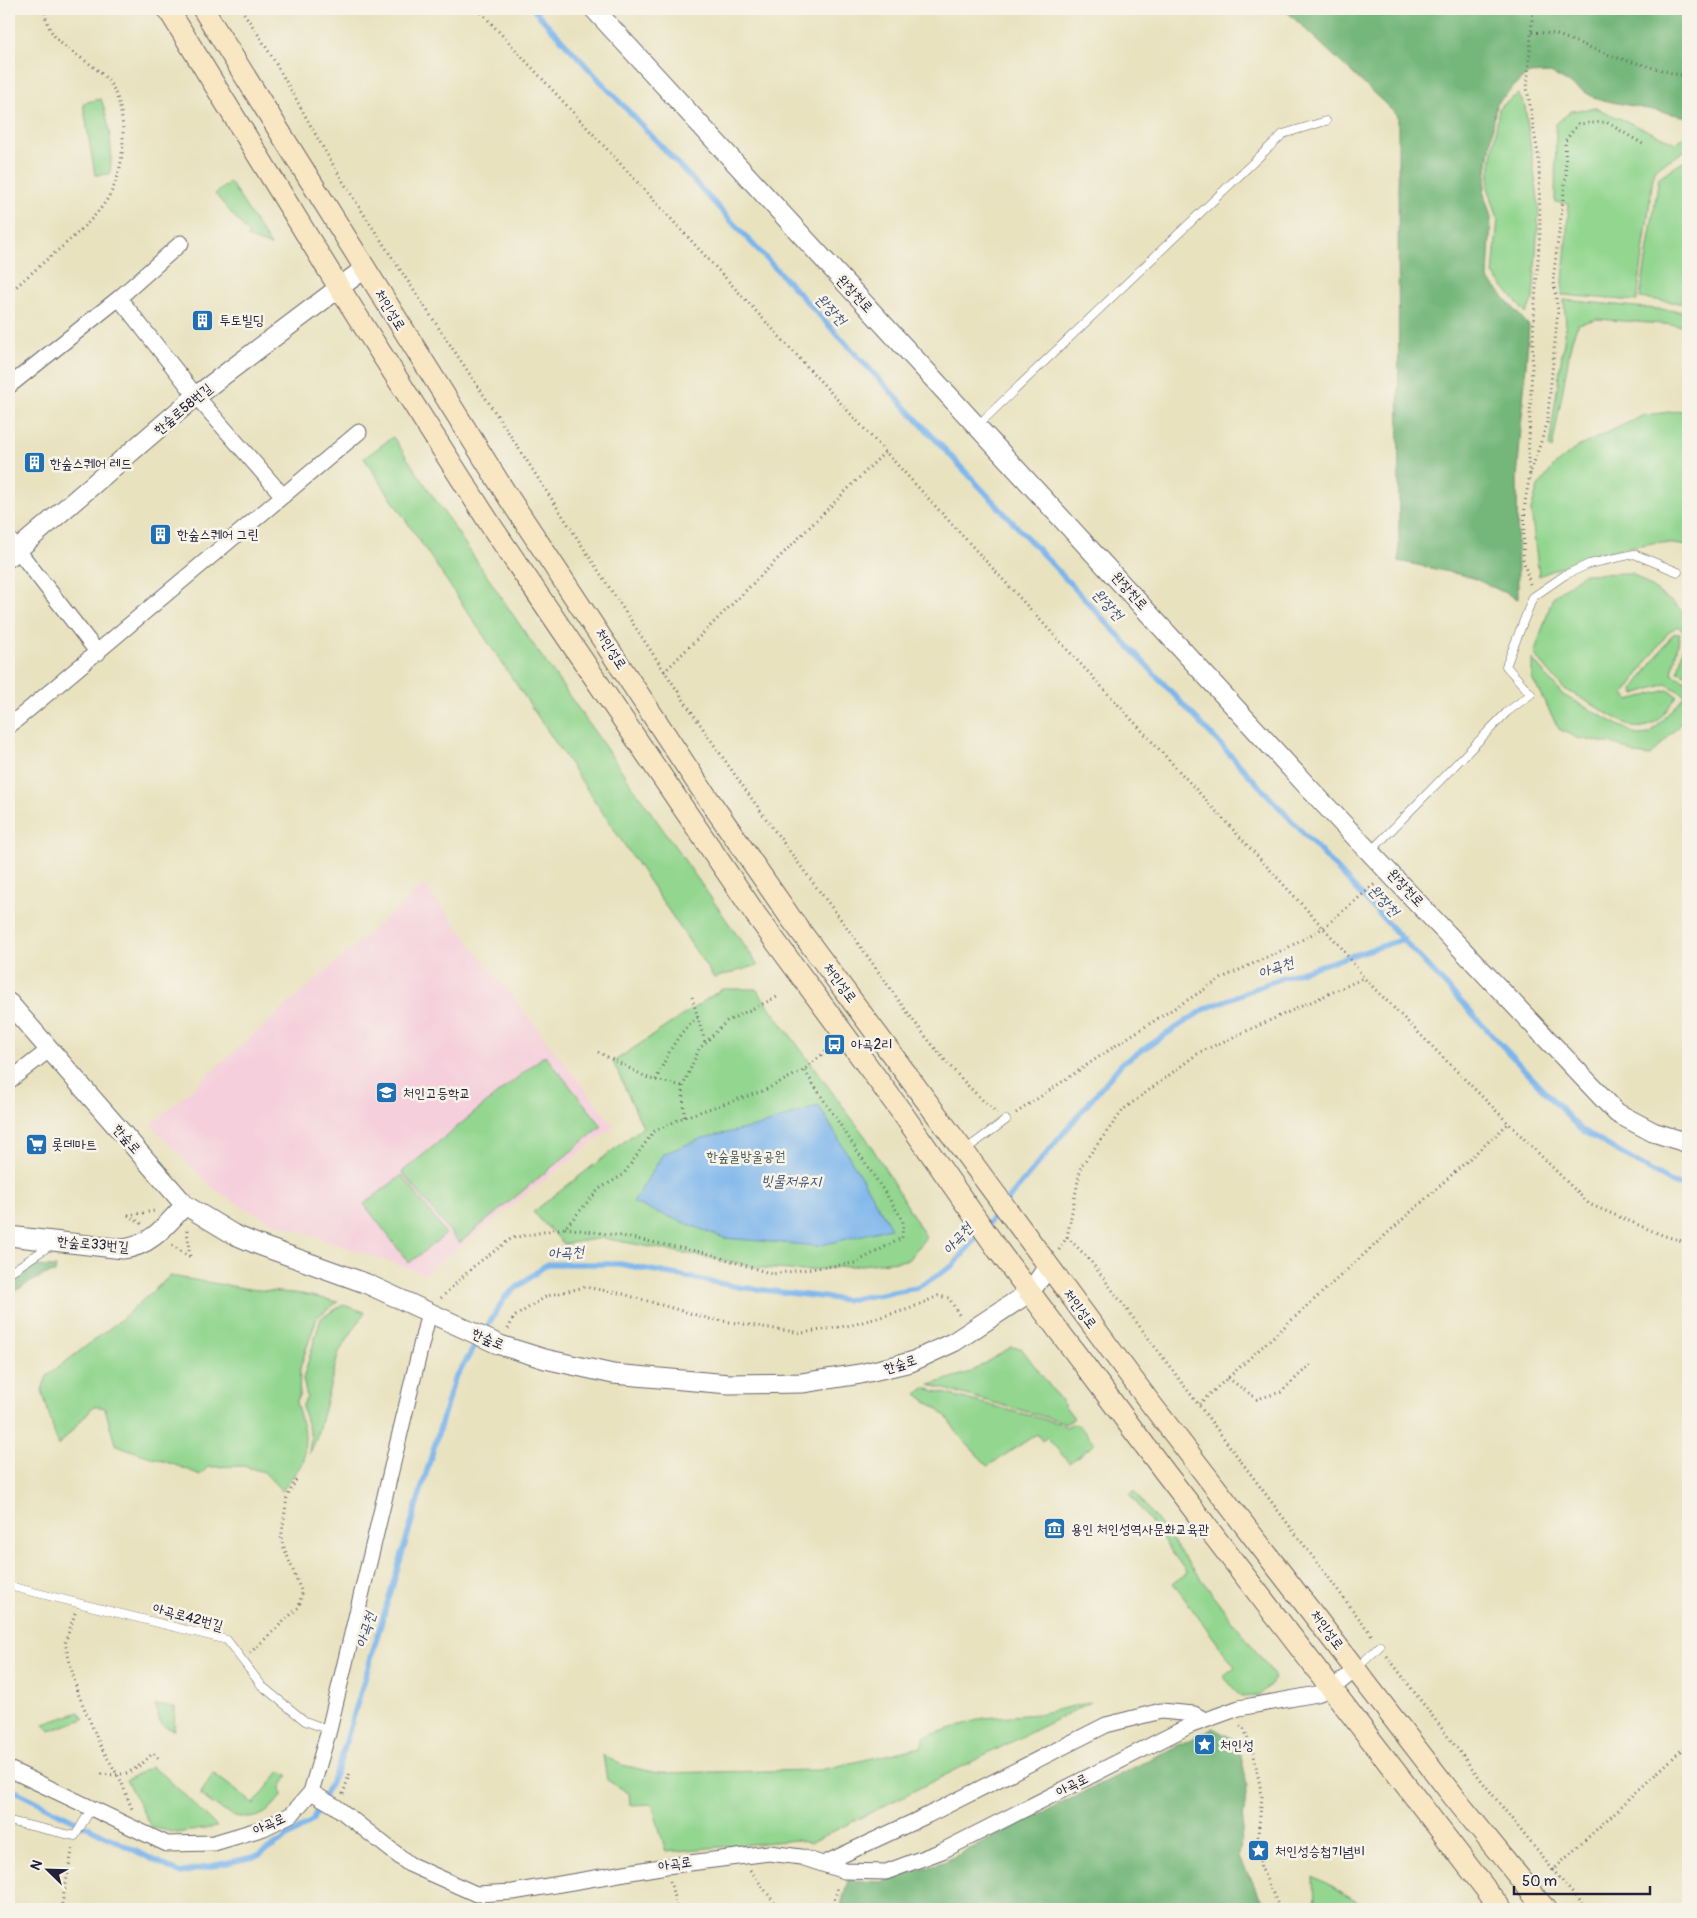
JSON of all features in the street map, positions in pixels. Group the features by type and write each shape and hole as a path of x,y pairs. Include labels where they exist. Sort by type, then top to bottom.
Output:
{"main road":[{"name":"처인성로","path":"168,9 340,289 492,527 756,915 903,1114 998,1250 1170,1479 1306,1656 1333,1688 1501,1909"},
{"name":"처인성로","path":"203,9 505,492 698,784 790,917 1048,1267 1453,1796 1545,1909"}],"street":[{"name":"완장천로","path":"596,9 1308,787 1371,851 1617,1113 1653,1132 1688,1143"},
{"path":"9,386 119,298 181,243"},
{"name":"한숲로58번길","path":"12,549 196,396 364,269"},
{"path":"119,298 196,396 283,496"},
{"path":"9,726 98,653 358,432"},
{"path":"12,549 98,653"},
{"name":"한숲로","path":"9,1003 184,1205 213,1223 259,1245 348,1276 518,1352 589,1370 638,1377 761,1385 835,1379 886,1369 930,1355 1030,1292 1048,1267"},
{"path":"9,1082 50,1049"},
{"name":"한숲로33번길","path":"11,1237 123,1249 140,1246 157,1235 184,1205"},
{"path":"311,1792 329,1730 429,1312"},
{"name":"아곡로","path":"9,1769 167,1844 214,1843 264,1828 292,1814 311,1792 335,1806 409,1864 476,1894 513,1892 666,1866 740,1855 768,1853 801,1857 844,1871 886,1872 942,1851 1189,1726 1239,1708 1317,1694 1333,1688 1356,1669"},
{"path":"824,1864 928,1815 1106,1725 1160,1712 1194,1714 1211,1718"}],"lane":[{"path":"977,426 1283,134 1326,121"},
{"path":"1371,851 1507,712 1531,694 1506,666 1534,597 1564,575 1590,564 1634,554 1678,572"},
{"path":"964,1151 1006,1120"},
{"path":"9,1273 56,1241"},
{"name":"아곡로42번길","path":"9,1586 227,1640 262,1686 305,1722 329,1730"},
{"path":"1356,1669 1380,1646"},
{"path":"9,1821 75,1836 92,1809"}],"path":[{"path":"9,293 102,210 114,188 123,155 121,112 113,88 101,73 59,43 50,29 44,9"},
{"path":"241,9 268,48 342,181 664,672 771,828 870,957 919,1026 972,1092 1006,1120 1192,996 1224,977 1288,948 1323,928 1371,887"},
{"path":"478,9 1341,947 1364,978 1589,1204 1662,1235 1688,1243"},
{"path":"1530,474 1528,463 1534,316 1540,232 1539,160 1527,88 1533,9"},
{"path":"1532,32 1555,34 1615,57 1679,75 1688,75"},
{"path":"1534,597 1523,559 1525,502 1530,474 1548,415 1558,310 1553,280 1566,176 1565,141 1578,124 1606,122 1643,144"},
{"path":"664,672 885,451"},
{"path":"1048,1267 1067,1237 1081,1166 1124,1109 1200,1052 1364,978"},
{"path":"692,997 706,1042"},
{"path":"684,1117 683,1086 699,1049 727,1021 777,997"},
{"path":"656,1080 670,1048 685,1027 698,1017"},
{"path":"565,1228 599,1189 623,1175 652,1132 684,1117 763,1092 804,1070 845,1035"},
{"path":"598,1052 656,1080 683,1086"},
{"path":"429,1312 474,1266 512,1238 565,1228 622,1236 706,1253 772,1274 855,1263 902,1238 903,1220 804,1070"},
{"path":"1199,1404 1509,1123"},
{"path":"1067,1237 1089,1259 1552,1871 1586,1909"},
{"path":"498,1344 514,1317 547,1296 585,1287 623,1294 710,1319 802,1333 852,1325 909,1309 938,1296 949,1298 969,1332"},
{"path":"1228,1378 1257,1399 1282,1392 1312,1363"},
{"path":"243,1660 299,1607 302,1593 281,1540 287,1497 297,1478"},
{"path":"79,1603 65,1643 77,1691 101,1747 118,1776 142,1833"},
{"path":"1211,1718 1244,1728 1254,1756 1262,1796 1258,1834 1260,1865 1280,1909"},
{"path":"1552,1871 1688,1744"},
{"path":"101,1774 118,1776 135,1770 153,1753 159,1759"},
{"path":"61,1909 75,1836"},
{"path":"740,1855 779,1909"},
{"path":"666,1866 677,1909"},
{"path":"832,1909 844,1871"}],"shaded area":[{"name":"처인고등학교","path":"424,885 614,1126 425,1274 275,1223 241,1206 212,1187 151,1125"}],"green space":[{"path":"1284,9 1688,9 1688,117 1597,99 1551,73 1527,74 1496,104 1484,194 1491,217 1488,279 1529,326 1517,479 1518,599 1471,577 1399,561 1398,116"},
{"path":"1518,94 1525,106 1539,207 1533,299 1526,314 1493,274 1498,219 1488,187 1499,108"},
{"path":"101,99 110,136 111,164 110,174 95,175 83,103"},
{"path":"1596,108 1676,143 1688,134 1688,149 1654,169 1637,301 1562,295 1569,204 1555,202 1556,124 1571,111"},
{"path":"1688,159 1688,304 1640,298 1659,177"},
{"path":"230,182 271,246 247,237 249,234 215,194"},
{"path":"1564,300 1688,312 1688,326 1597,319 1578,324 1572,339 1552,449 1549,447 1566,326"},
{"path":"1688,410 1688,546 1658,542 1595,553 1539,576 1531,510 1538,487 1554,466 1576,448 1644,415"},
{"path":"393,437 528,637 758,965 714,978 364,458"},
{"path":"1632,573 1677,606 1688,617 1688,675 1678,671 1687,633 1677,626 1667,634 1624,694 1629,700 1668,690 1677,696 1659,719 1648,726 1641,727 1632,727 1563,688 1534,654 1553,597 1583,574"},
{"path":"1680,633 1672,674 1688,682 1688,715 1651,756 1635,754 1618,745 1577,738 1559,729 1532,678 1532,659 1563,695 1637,735 1650,734 1685,695 1666,684 1635,694 1633,690 1673,634"},
{"name":"한숲물방울공원","path":"722,989 756,989 867,1139 926,1237 908,1260 803,1271 762,1268 603,1238 564,1244 533,1212 643,1127 613,1062"},
{"path":"545,1055 602,1126 459,1243 402,1172"},
{"path":"402,1175 446,1234 409,1263 364,1204"},
{"path":"34,1266 56,1267 55,1273 46,1274 9,1294 9,1285"},
{"path":"170,1276 249,1289 302,1294 338,1302 317,1317 300,1368 299,1396 296,1403 305,1434 304,1461 282,1491 264,1472 243,1466 208,1467 200,1475 115,1444 105,1408 94,1406 58,1446 42,1390 47,1376 119,1321"},
{"path":"343,1305 365,1312 339,1352 316,1439 309,1453 311,1437 302,1407 307,1397 303,1379 321,1318"},
{"path":"1011,1347 1021,1348 1074,1418 1067,1423 930,1385 971,1372"},
{"path":"924,1388 1062,1424 1066,1427 1074,1423 1078,1424 1095,1444 1069,1463 1047,1437 1042,1441 1037,1434 988,1466 960,1437 945,1415 917,1394"},
{"path":"1134,1491 1274,1675 1272,1683 1259,1696 1241,1697 1223,1676 1235,1667 1173,1583 1187,1573 1130,1494"},
{"path":"1091,1702 810,1843 796,1840 666,1852 652,1804 630,1805 629,1793 607,1780 603,1755 622,1765 657,1773 820,1770 921,1747 924,1737 984,1718 1038,1714"},
{"path":"155,1705 175,1707 174,1730 162,1724"},
{"path":"79,1712 84,1719 50,1731 44,1724"},
{"path":"1213,1728 1238,1742 1247,1785 1239,1858 1267,1909 840,1909 848,1880 881,1882 946,1861"},
{"path":"151,1767 165,1776 217,1827 177,1833 151,1827 126,1780"},
{"path":"280,1771 288,1775 281,1788 282,1796 265,1813 256,1817 247,1818 231,1814 200,1795 213,1773 254,1804"},
{"path":"1314,1876 1371,1909 1315,1909"}],"water":[{"name":"빗물저유지","path":"819,1106 891,1228 818,1246 724,1238 633,1203 663,1154 703,1138 759,1126"}],"waterway":[{"name":"완장천","path":"533,9 1580,1129 1670,1182 1688,1188"},
{"name":"아곡천","path":"1006,1202 1122,1063 1205,1009 1281,978 1404,939"},
{"name":"아곡천","path":"987,1225 1000,1209"},
{"name":"아곡천","path":"9,1788 180,1873 258,1856 312,1821 338,1768 454,1380 506,1296 547,1264 620,1264 739,1287 846,1300 917,1288 954,1265 981,1232"}],"place":[{"name":"투토빌딩","path":"203,320"},
{"name":"한숲스퀘어 레드","path":"34,463"},
{"name":"한숲스퀘어 그린","path":"161,534"},
{"name":"아곡2리","path":"835,1044"},
{"name":"처인고등학교","path":"387,1093"},
{"name":"롯데마트","path":"36,1144"},
{"name":"용인 처인성역사문화교육관","path":"1055,1529"},
{"name":"처인성","path":"1204,1745"},
{"name":"처인성승첩기념비","path":"1259,1851"}]}
